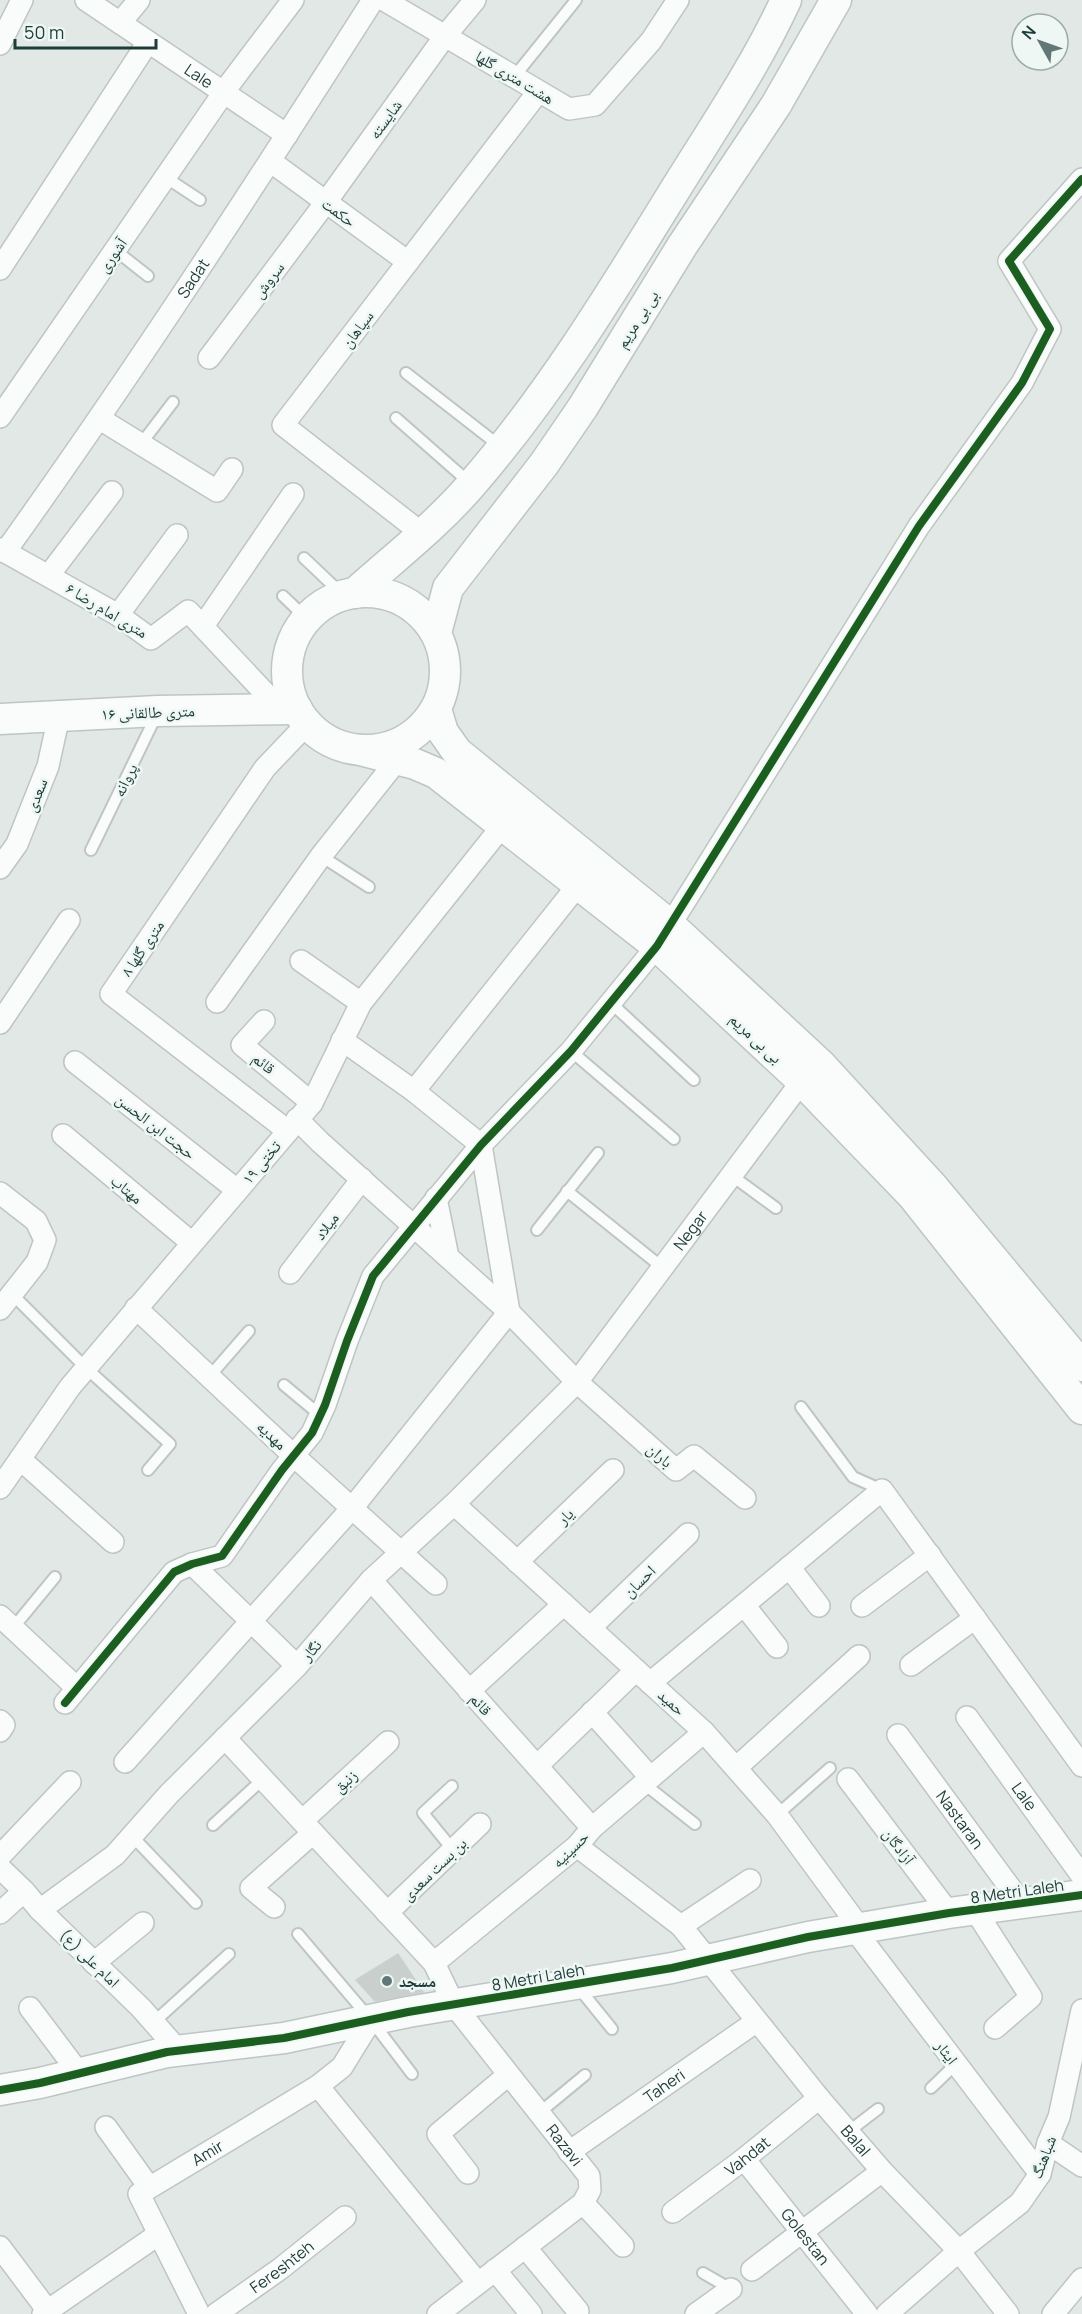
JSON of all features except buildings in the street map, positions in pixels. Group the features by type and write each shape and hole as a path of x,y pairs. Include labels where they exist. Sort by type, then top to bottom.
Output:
{"street":[{"path":"0,44 22,0"},
{"name":"Lale","path":"86,0 287,135"},
{"path":"120,23 139,0"},
{"name":"آشوری","path":"0,417 224,93 293,0"},
{"name":"Sadat","path":"3,550 100,419 373,0"},
{"name":"هشت متری گلها","path":"384,0 569,109 595,105 651,41 678,0"},
{"name":"شایسته","path":"326,202 445,36 476,0"},
{"path":"349,594 387,594 409,604 422,615 436,633 445,659 444,685 436,709 422,727 404,741 383,749 360,750 331,742 295,714 289,686 288,662 294,639 307,619 324,605 349,594 424,535 501,447 572,352 652,228 766,42 786,0"},
{"name":"بی بی مریم","path":"436,633 448,588 544,464 583,407 682,246 776,105 836,0"},
{"path":"0,268 148,42"},
{"name":"سپاهان","path":"424,535 284,425 538,92"},
{"name":"حکمت","path":"270,161 408,262"},
{"path":"7,1622 71,1695 174,1572 192,1564 222,1556 282,1470 312,1433 373,1276 481,1145 571,1051 663,936 919,526 1022,383 1050,328 1009,261 1082,179"},
{"name":"سروش","path":"209,358 326,202"},
{"path":"100,419 217,492 232,469"},
{"path":"49,575 112,492"},
{"path":"203,626 293,494"},
{"path":"118,615 177,535"},
{"name":"۶ متری امام رضا","path":"3,550 118,615 151,639 188,611 295,714"},
{"name":"بی بی مریم","path":"436,709 443,732 457,752 663,936 820,1064 934,1188 1082,1366"},
{"name":"۱۶ متری طالقانی","path":"0,719 158,711 295,714"},
{"name":"۸ متری گلها","path":"293,1125 111,994 265,768 295,714"},
{"name":"سعدی","path":"0,868 17,844 48,766 59,716"},
{"name":"بی بی مریم","path":"360,750 415,764 436,773 578,885 663,936 912,1195 1082,1409"},
{"path":"217,1002 321,856 398,759"},
{"name":"تختی ۱۹","path":"0,1488 70,1387 312,1103 361,1003 503,825"},
{"path":"414,1091 578,885"},
{"path":"0,1023 69,920"},
{"path":"301,961 361,1003"},
{"name":"قائم","path":"264,1021 242,1045 312,1103"},
{"path":"125,1762 353,1507 509,1312 481,1145 414,1091 342,1040"},
{"name":"حجت ابن الحسن","path":"75,1062 237,1190"},
{"name":"Negar","path":"577,1382 802,1081"},
{"path":"293,1125 362,1179 509,1312 577,1382"},
{"name":"مهتاب","path":"63,1135 192,1243"},
{"name":"میلاد","path":"290,1273 362,1179"},
{"path":"0,1193 36,1221 45,1240 37,1262 6,1302"},
{"path":"436,1198 448,1257"},
{"name":"مهدیه","path":"136,1308 294,1456 436,1584"},
{"name":"باران","path":"577,1382 676,1470 694,1456 745,1498"},
{"name":"نگار","path":"40,1910 115,1855 169,1794 297,1666 371,1580 454,1504 577,1382"},
{"path":"20,1459 113,1542"},
{"name":"یار","path":"517,1562 613,1470"},
{"path":"537,1766 592,1712 744,1605 882,1490 1082,1766"},
{"name":"حمید","path":"454,1504 704,1732 777,1815 857,1929"},
{"name":"احسان","path":"590,1628 688,1534"},
{"path":"862,1606 930,1555"},
{"path":"192,1564 297,1666"},
{"path":"789,1567 819,1606"},
{"name":"قائم","path":"371,1580 592,1828"},
{"path":"469,1691 564,1604"},
{"path":"744,1605 777,1647"},
{"path":"911,1665 975,1618"},
{"path":"737,1767 859,1656"},
{"path":"592,1712 647,1780"},
{"name":"Lale","path":"967,1717 1082,1876"},
{"path":"0,1721 4,1725 0,1731"},
{"name":"حسینیه","path":"434,1963 577,1846 592,1828 704,1732"},
{"name":"Nastaran","path":"898,1735 1022,1904"},
{"name":"Razavi","path":"225,1738 434,1963 454,2005 589,2176 590,2190 583,2203"},
{"name":"زنبق","path":"274,1907 251,1888 388,1742"},
{"name":"آزادگان","path":"839,1773 962,1912 1031,1997 996,2028"},
{"path":"0,1856 70,1782"},
{"name":"بن بست سعدی","path":"387,1913 480,1824"},
{"name":"Balal","path":"577,1846 681,1926 819,2098 882,2171 959,2251 1008,2314"},
{"name":"امام علی (ع)","path":"0,1868 154,2022 178,2050"},
{"path":"681,1926 750,1880"},
{"path":"0,1913 24,1890"},
{"name":"8 Metri Laleh","path":"0,2090 178,2050 284,2038 371,2020 710,1960 807,1937 1082,1895"},
{"path":"94,1963 143,1923"},
{"name":"ایثار","path":"857,1929 1040,2174"},
{"path":"30,2008 79,2073"},
{"name":"شباهنگ","path":"887,2314 959,2251 1020,2203 1040,2174 1048,2143 1075,2078 1081,2017"},
{"name":"Amir","path":"149,2187 318,2086 342,2067 371,2020"},
{"name":"Taheri","path":"569,2152 757,2021"},
{"path":"468,2172 438,2134 508,2075"},
{"path":"318,2086 478,2283"},
{"name":"Vahdat","path":"673,2212 744,2159 819,2098"},
{"path":"106,2127 149,2187 139,2194 199,2314"},
{"path":"1048,2143 1082,2166"},
{"name":"Golestan","path":"744,2159 867,2314"},
{"path":"752,2270 882,2171"},
{"path":"438,2314 583,2203 623,2246"},
{"name":"Fereshteh","path":"216,2314 280,2269 345,2217"},
{"path":"0,2247 45,2312 159,2234"},
{"path":"525,2247 578,2311"},
{"path":"495,2270 531,2314"},
{"path":"1053,2314 1082,2279"},
{"path":"696,2314 731,2289"}],"lane":[{"path":"514,77 576,0"},
{"path":"165,177 201,200"},
{"path":"115,250 148,276"},
{"path":"406,373 501,447"},
{"path":"141,444 173,402"},
{"path":"396,418 471,484"},
{"path":"304,558 349,594"},
{"path":"283,596 307,619"},
{"name":"پروانه","path":"91,850 158,711"},
{"path":"321,856 369,887"},
{"path":"610,1002 694,1080"},
{"path":"571,1051 674,1139"},
{"path":"537,1230 598,1153"},
{"path":"731,1175 776,1208"},
{"path":"567,1191 663,1268"},
{"path":"6,1302 86,1368 170,1444 148,1470"},
{"path":"209,1377 249,1331"},
{"path":"284,1385 320,1415"},
{"path":"801,1407 853,1477 882,1490"},
{"path":"7,1622 55,1577"},
{"path":"777,1815 839,1773"},
{"path":"213,1825 263,1779"},
{"path":"647,1780 695,1824"},
{"path":"452,1786 423,1814 453,1850"},
{"path":"132,1836 196,1903"},
{"path":"298,1934 371,2020 412,2074"},
{"path":"154,2022 229,1954"},
{"path":"576,1984 612,2029"},
{"path":"931,2088 956,2064"},
{"path":"539,2113 585,2075"},
{"path":"848,2132 878,2109"},
{"path":"703,2273 731,2289"}],"cycle path":[{"path":"65,1703 174,1572 192,1564 222,1556 282,1470 312,1433 325,1405 373,1276 481,1145 571,1051 657,946 919,526 1022,383 1050,329 1009,261 1082,179"},
{"path":"0,2090 40,2083 167,2052 284,2038 408,2012 672,1968 808,1937 949,1913 1082,1895"}],"place":[{"name":"مسجد","path":"387,1981"}]}
